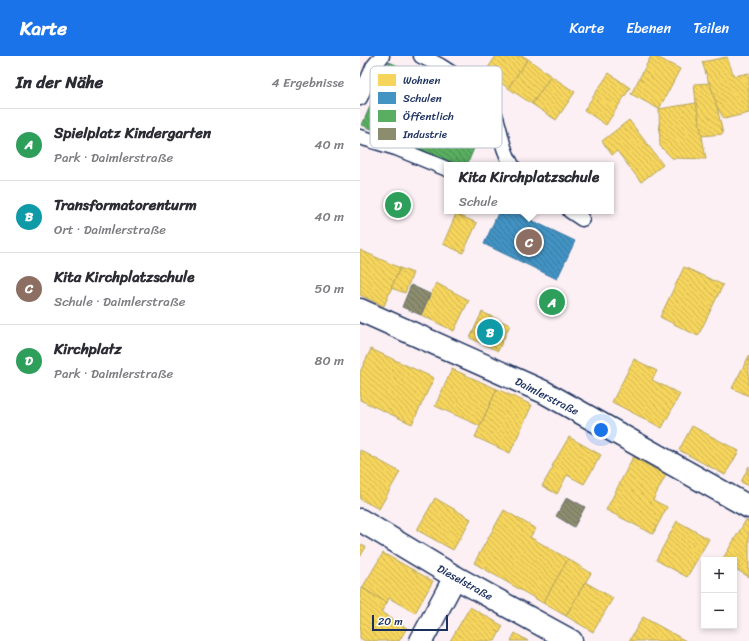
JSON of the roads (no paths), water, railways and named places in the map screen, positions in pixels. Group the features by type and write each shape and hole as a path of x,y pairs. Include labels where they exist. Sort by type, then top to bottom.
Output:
{"street":[{"name":"Daimlerstraße","path":"360,310 544,392 749,507"},
{"name":"Dieselstraße","path":"360,520 455,577 571,641"},
{"path":"421,641 455,577"}],"lane":[{"path":"374,66 382,56"},
{"path":"421,56 442,66"},
{"path":"360,98 370,74"},
{"path":"360,137 370,140"},
{"path":"502,144 510,162"},
{"path":"396,148 444,168"},
{"path":"574,214 582,219"}],"place":[{"name":"Kirchplatz","path":"398,205"},
{"name":"Kita Kirchplatzschule","path":"529,242"},
{"name":"Spielplatz Kindergarten","path":"552,302"},
{"name":"Transformatorenturm","path":"490,332"}]}
